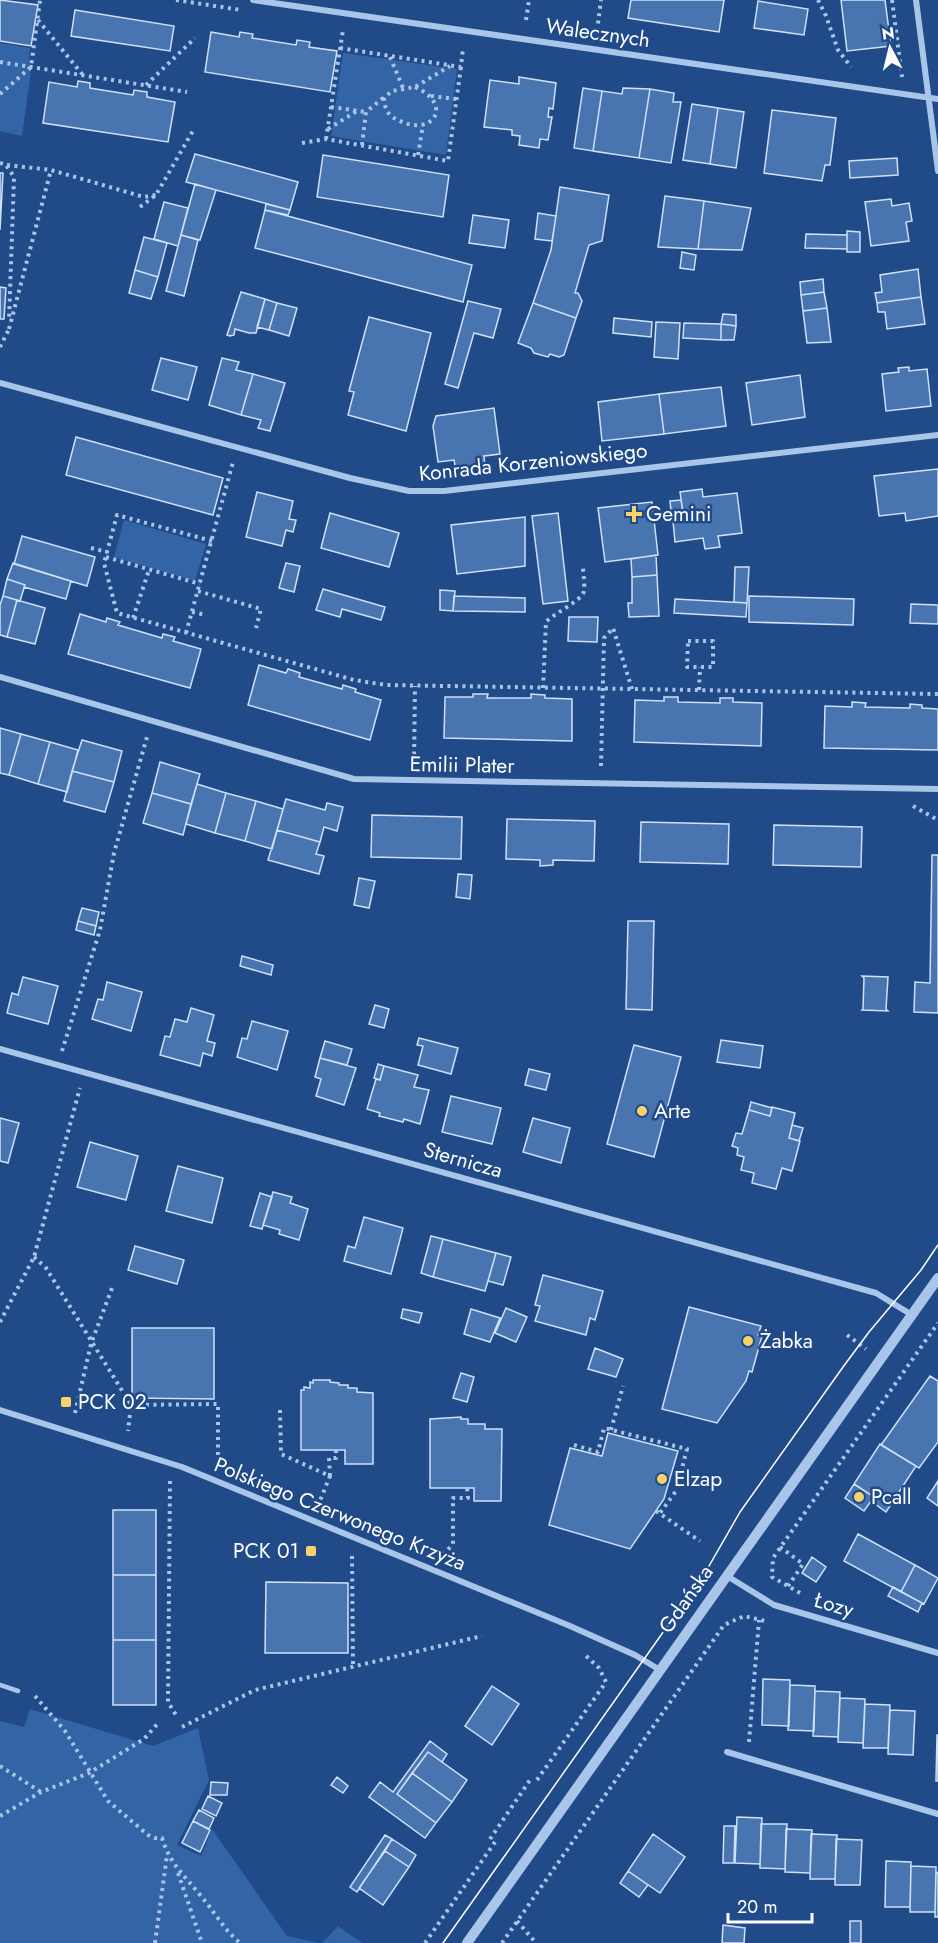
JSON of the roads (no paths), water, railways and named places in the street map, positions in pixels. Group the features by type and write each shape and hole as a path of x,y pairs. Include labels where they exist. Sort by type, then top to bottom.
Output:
{"street":[{"name":"Walecznych","path":"253,0 938,99"},
{"path":"916,0 938,171"},
{"name":"Konrada Korzeniowskiego","path":"0,383 350,478 409,491 444,491 938,435"},
{"name":"Emilii Plater","path":"0,677 354,779 938,789"},
{"name":"Sternicza","path":"0,1049 876,1293 912,1315"},
{"name":"Gdańska","path":"467,1943 938,1278"},
{"name":"Polskiego Czerwonego Krzyża","path":"0,1410 182,1467 570,1626 635,1655 660,1671"},
{"name":"Łozy","path":"727,1576 774,1605 938,1653"},
{"path":"727,1752 938,1814"}],"lane":[{"path":"0,1685 18,1690"}],"tram line":[{"path":"443,1943 705,1573 740,1512 843,1367 921,1270 938,1245"}],"place":[{"name":"Gemini","path":"634,514"},
{"name":"Arte","path":"642,1111"},
{"name":"Żabka","path":"748,1341"},
{"name":"PCK 02","path":"66,1402"},
{"name":"Elzap","path":"662,1479"},
{"name":"Pcall","path":"859,1497"},
{"name":"PCK 01","path":"311,1551"}]}
